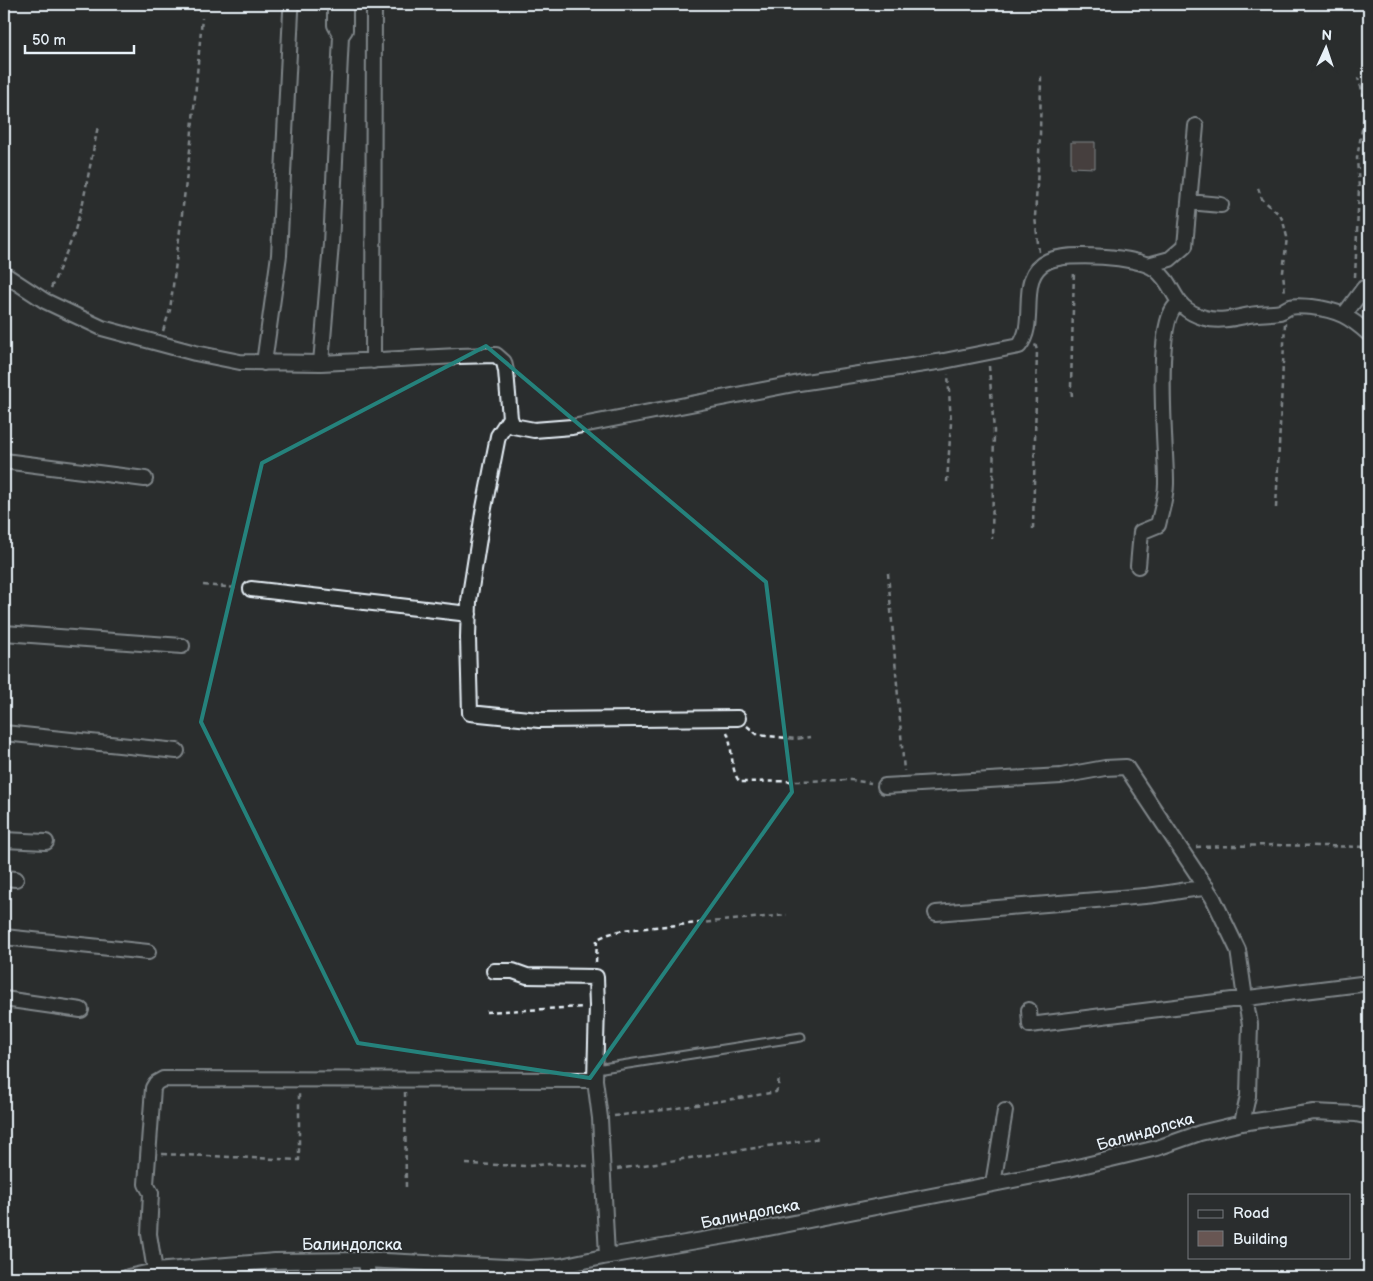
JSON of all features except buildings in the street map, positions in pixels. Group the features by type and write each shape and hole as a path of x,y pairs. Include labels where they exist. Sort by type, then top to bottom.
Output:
{"street":[{"path":"335,4 335,26 341,36"},
{"path":"321,363 331,244 341,36 345,30 345,4"},
{"path":"373,361 374,4"},
{"path":"264,363 278,255 291,12"},
{"path":"1148,265 1170,259 1185,246 1196,126"},
{"path":"1189,202 1220,205"},
{"path":"4,274 45,301 102,328 159,344 240,362 321,363 458,356 496,356 504,362 510,418 513,426 528,429 572,427 799,384 944,361 1018,346 1025,339 1027,330 1028,288 1042,265 1055,258 1114,258 1148,265 1162,276 1184,309 1207,318 1233,318 1281,312 1290,307 1328,309 1344,315 1369,334"},
{"path":"1344,315 1364,288 1369,288"},
{"path":"1138,566 1141,532 1158,525 1166,485 1162,389 1166,335 1169,314 1176,304 1180,303"},
{"path":"510,418 498,436 469,601 470,713 539,720 738,718"},
{"path":"4,462 145,479"},
{"path":"251,589 469,614"},
{"path":"4,633 182,646"},
{"path":"4,733 178,751"},
{"path":"885,786 1061,776 1105,768 1126,767 1206,888 1238,950 1250,1024 1248,1096 1242,1122"},
{"path":"4,840 46,842"},
{"path":"936,913 1145,896 1171,893 1188,888 1206,888"},
{"path":"4,937 148,952"},
{"path":"494,971 513,971 528,976 596,977 595,1074 600,1118 608,1256"},
{"path":"1029,1010 1030,1025 1369,983"},
{"path":"4,999 81,1010"},
{"path":"155,1271 149,1234 151,1193 146,1184 153,1088 156,1083 163,1079 405,1079 595,1074"},
{"path":"993,1184 1005,1111"},
{"name":"Балиндолска","path":"128,1277 155,1271 275,1261 365,1260 528,1268 561,1266 1069,1170 1157,1148 1200,1133 1242,1122 1314,1112 1356,1114 1369,1117"},
{"path":"365,1260 369,1277"}],"lane":[{"path":"595,1074 801,1037"}],"path":[{"path":"159,344 171,301 192,142 202,18"},
{"path":"1041,76 1036,218 1037,244 1042,265"},
{"path":"1355,282 1359,188 1357,158 1364,118 1365,99 1358,78"},
{"path":"45,301 75,228 83,202 98,126"},
{"path":"1258,188 1262,199 1280,215 1287,238 1283,272 1285,294 1281,312 1286,326 1276,508"},
{"path":"1071,257 1075,260 1072,396"},
{"path":"1027,330 1035,342 1037,350 1033,530"},
{"path":"987,352 994,431 992,539"},
{"path":"944,361 948,376 951,423 947,482"},
{"path":"888,573 906,785"},
{"path":"203,585 251,589"},
{"path":"720,718 731,742 734,773 740,782 851,780 885,786"},
{"path":"738,718 758,735 796,739 810,737"},
{"path":"1180,850 1194,847 1369,847"},
{"path":"596,977 597,940 609,934 623,930 787,914"},
{"path":"486,1012 597,1006"},
{"path":"600,1118 776,1092 779,1076"},
{"path":"148,1154 300,1160 298,1078"},
{"path":"405,1079 406,1190"},
{"path":"466,1164 528,1166 549,1164 603,1169 821,1138"}],"highlighted area":[{"path":"486,346 766,582 792,792 590,1078 358,1043 201,722 262,463"}]}
